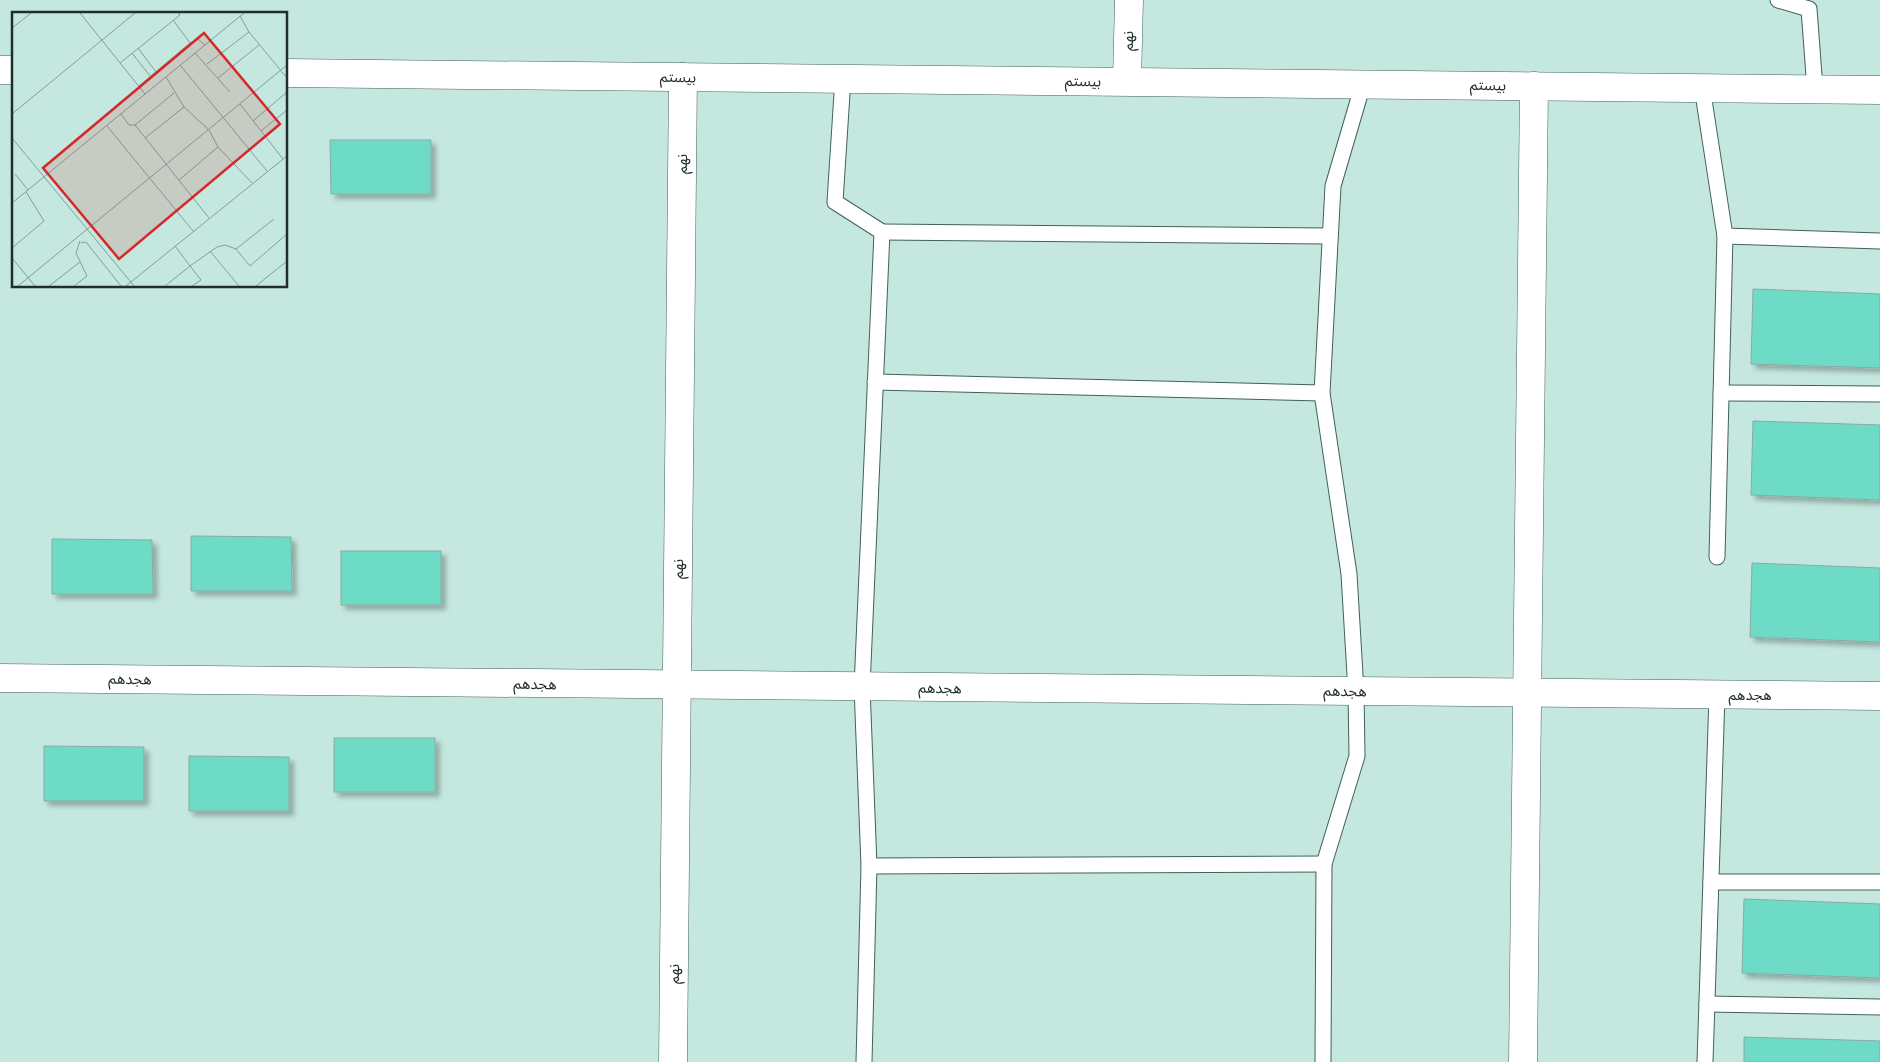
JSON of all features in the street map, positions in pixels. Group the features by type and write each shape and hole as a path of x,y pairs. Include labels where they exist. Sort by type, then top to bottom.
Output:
{"street":[{"name":"نهم","path":"1127,82 1129,0"},
{"name":"بیستم","path":"288,73 1880,90"},
{"name":"نهم","path":"673,1062 683,77"},
{"path":"1523,1062 1534,86"},
{"name":"هجدهم","path":"0,678 676,686 1880,696"}],"lane":[{"path":"1778,0 1809,9 1815,89"},
{"path":"843,78 835,202 882,232 1330,236"},
{"path":"1323,1062 1324,864 1357,756 1356,692 1349,574 1322,393 1333,186 1363,84"},
{"path":"1702,87 1725,236 1717,557"},
{"path":"864,1062 869,866 862,687 882,232"},
{"path":"1725,236 1880,241"},
{"path":"875,382 1322,393"},
{"path":"1721,394 1880,394"},
{"path":"1706,1062 1717,695"},
{"path":"869,866 1324,864"},
{"path":"1711,882 1880,882"},
{"path":"1707,1004 1880,1007"}],"building":[{"path":"330,140 431,140 431,194 331,194"},
{"path":"1753,289 1880,294 1880,368 1751,364"},
{"path":"1753,421 1880,425 1880,500 1751,495"},
{"path":"191,536 291,537 292,591 191,591"},
{"path":"52,539 152,540 153,594 52,594"},
{"path":"341,551 441,551 441,605 341,605"},
{"path":"1752,563 1880,568 1880,642 1750,637"},
{"path":"334,738 435,738 435,792 334,792"},
{"path":"44,746 144,747 144,801 44,801"},
{"path":"189,756 289,757 289,811 189,811"},
{"path":"1744,899 1880,904 1880,978 1742,973"},
{"path":"1744,1037 1880,1041 1880,1062 1744,1062"}]}
